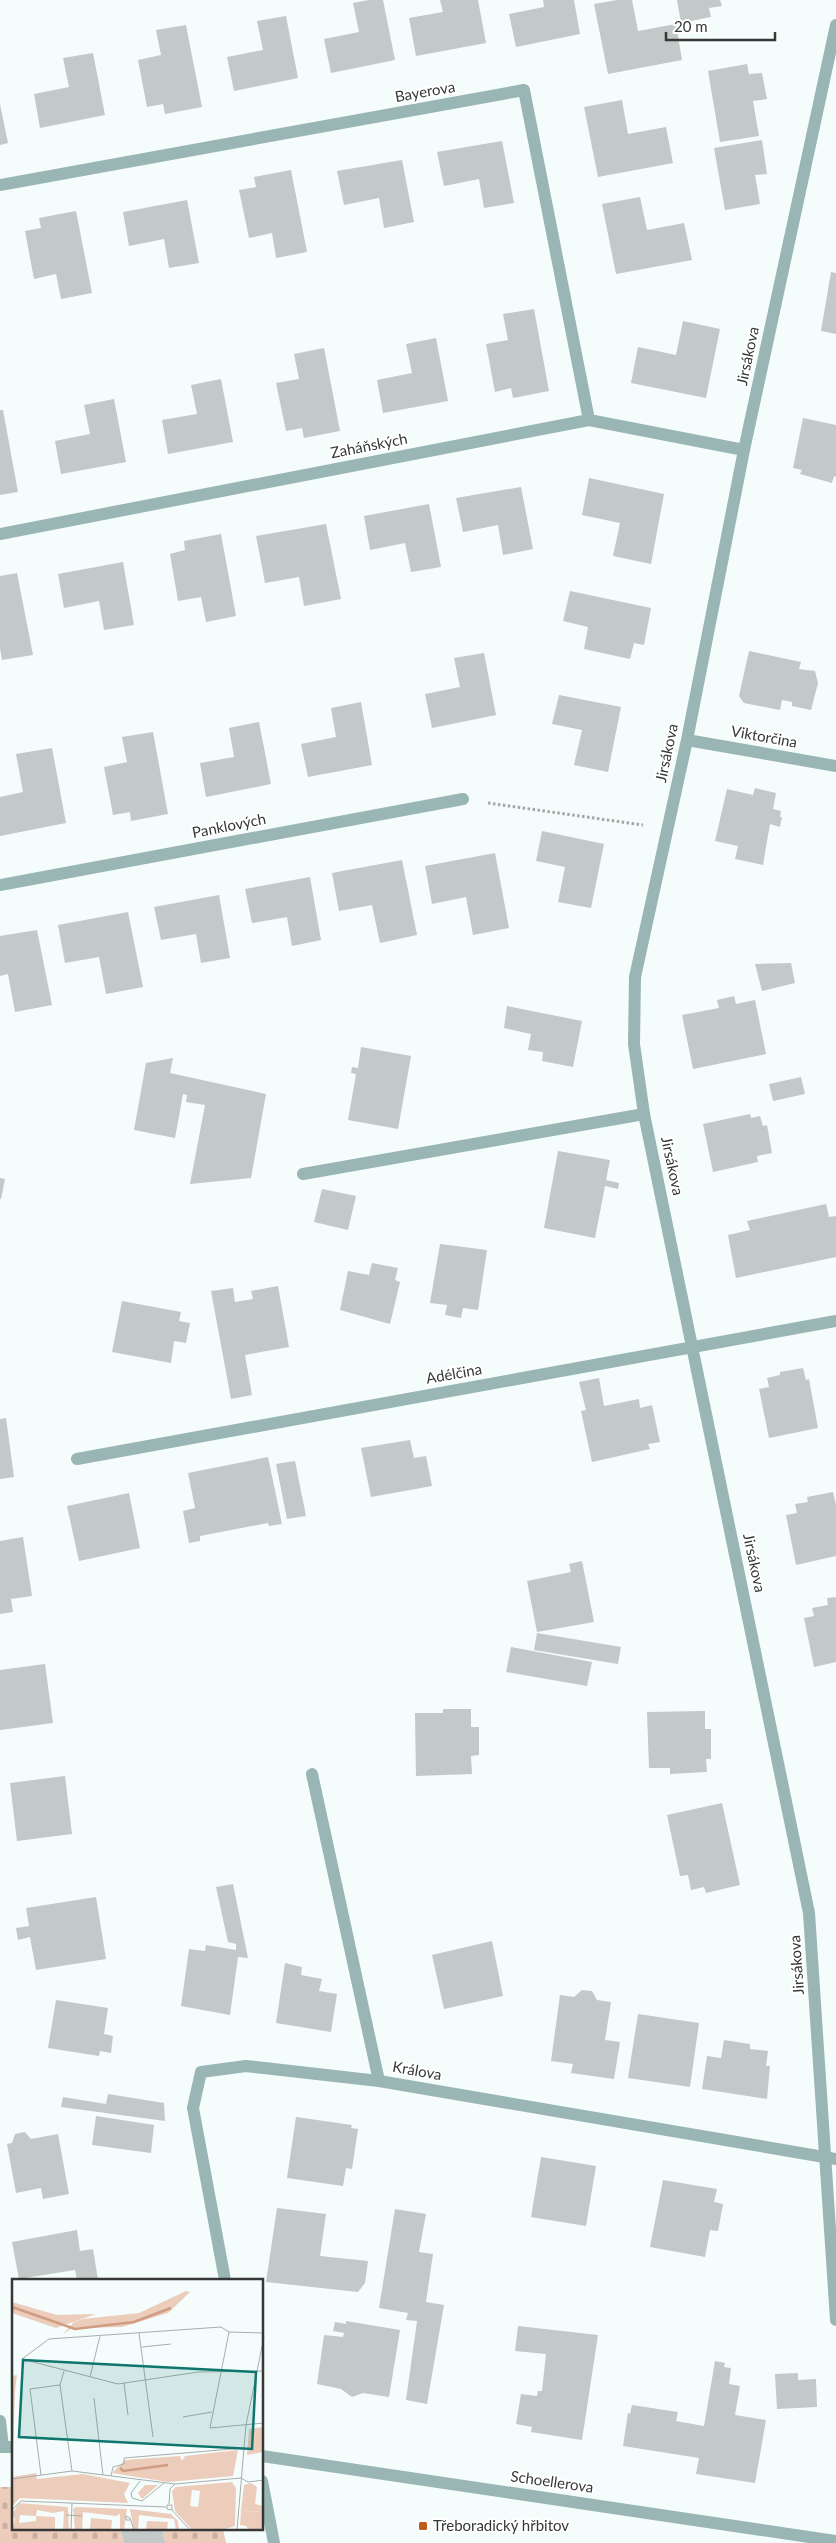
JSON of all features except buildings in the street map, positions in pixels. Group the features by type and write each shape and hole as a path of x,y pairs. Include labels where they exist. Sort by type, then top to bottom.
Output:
{"street":[{"name":"Jirsákova","path":"836,25 744,450 687,740 636,977 634,1044 644,1114 809,1913 831,2158 836,2320"},
{"name":"Bayerova","path":"0,185 524,90 589,420"},
{"name":"Zaháňských","path":"0,534 589,420 744,450"},
{"name":"Viktorčina","path":"687,740 836,766"},
{"name":"Panklových","path":"0,885 463,799"},
{"path":"303,1174 644,1114"},
{"name":"Adélčina","path":"77,1459 836,1321"},
{"path":"312,1774 379,2081"},
{"name":"Králova","path":"225,2279 193,2108 201,2072 246,2066 379,2081 831,2158"},
{"path":"0,2421 6,2447"},
{"name":"Schoellerova","path":"264,2456 836,2541"},
{"path":"264,2491 274,2543"}],"path":[{"path":"463,799 667,828"}],"green space":[{"path":"0,2487 12,2487 12,2530 121,2530 124,2543 0,2543"},
{"path":"162,2530 223,2530 226,2543 165,2543"}],"place":[{"name":"Třeboradický hřbitov","path":"423,2526"}]}
